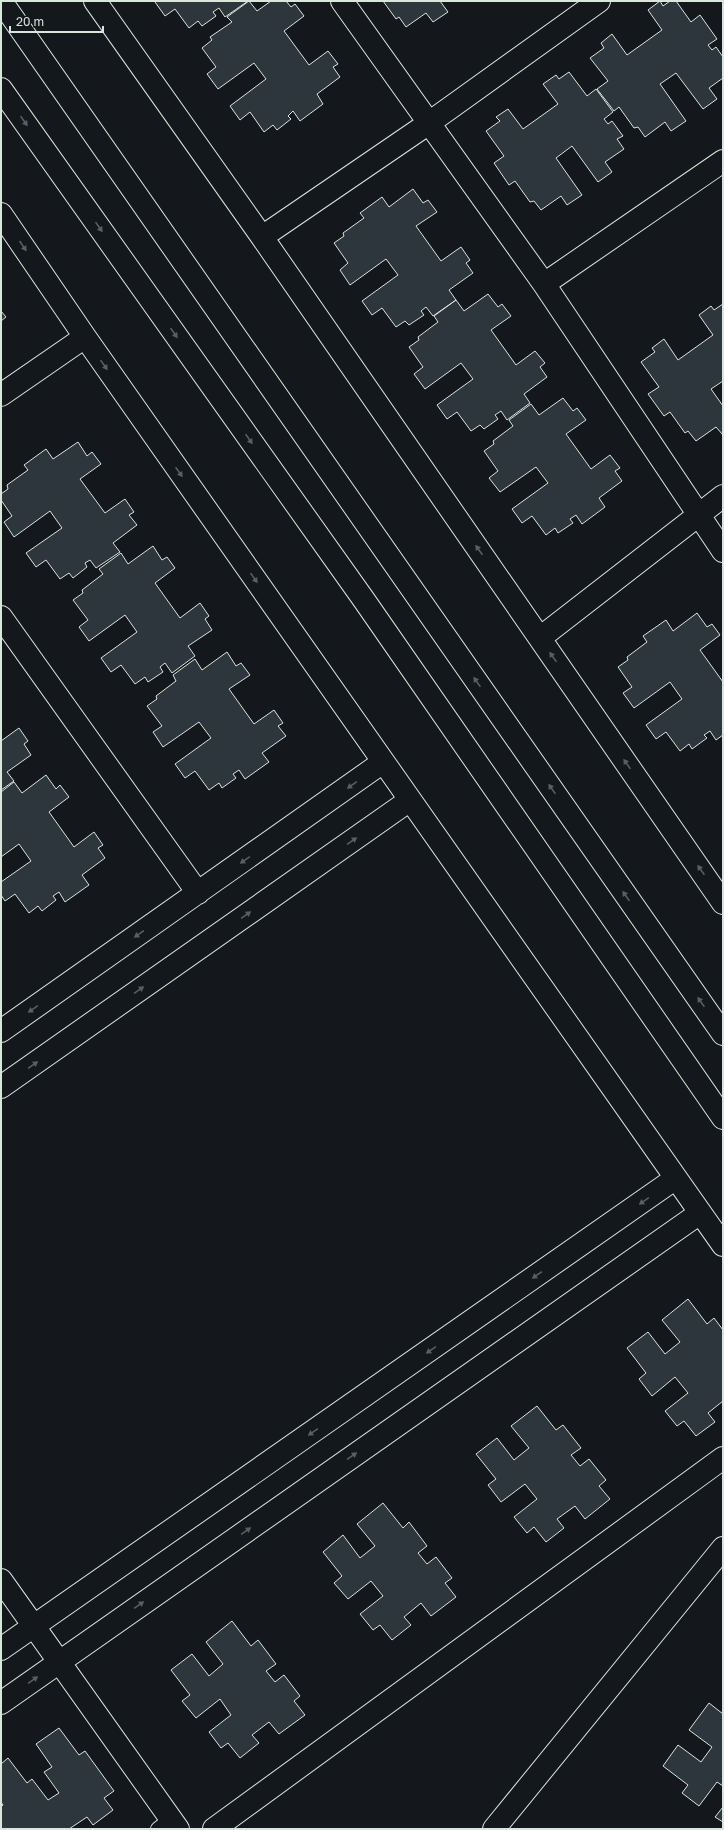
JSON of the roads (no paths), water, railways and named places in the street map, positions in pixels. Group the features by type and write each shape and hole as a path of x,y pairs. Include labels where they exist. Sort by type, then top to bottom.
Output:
{"street":[{"path":"1,1 723,1034"},
{"path":"95,1 262,237 723,903"},
{"path":"342,1 544,284 723,551"},
{"path":"262,237 429,123 599,1"},
{"path":"1,89 364,600 723,1118"},
{"path":"544,284 723,161"},
{"path":"1,214 85,337 723,1245"},
{"path":"1,395 85,337"},
{"path":"540,638 723,496"},
{"path":"1,617 198,893"},
{"path":"1,1031 384,762"},
{"path":"1,1087 410,800"},
{"path":"1,1649 676,1178"},
{"path":"1,1702 700,1213"},
{"path":"214,1829 723,1458"},
{"path":"494,1829 723,1548"},
{"path":"1,1580 59,1662 169,1826"}]}
